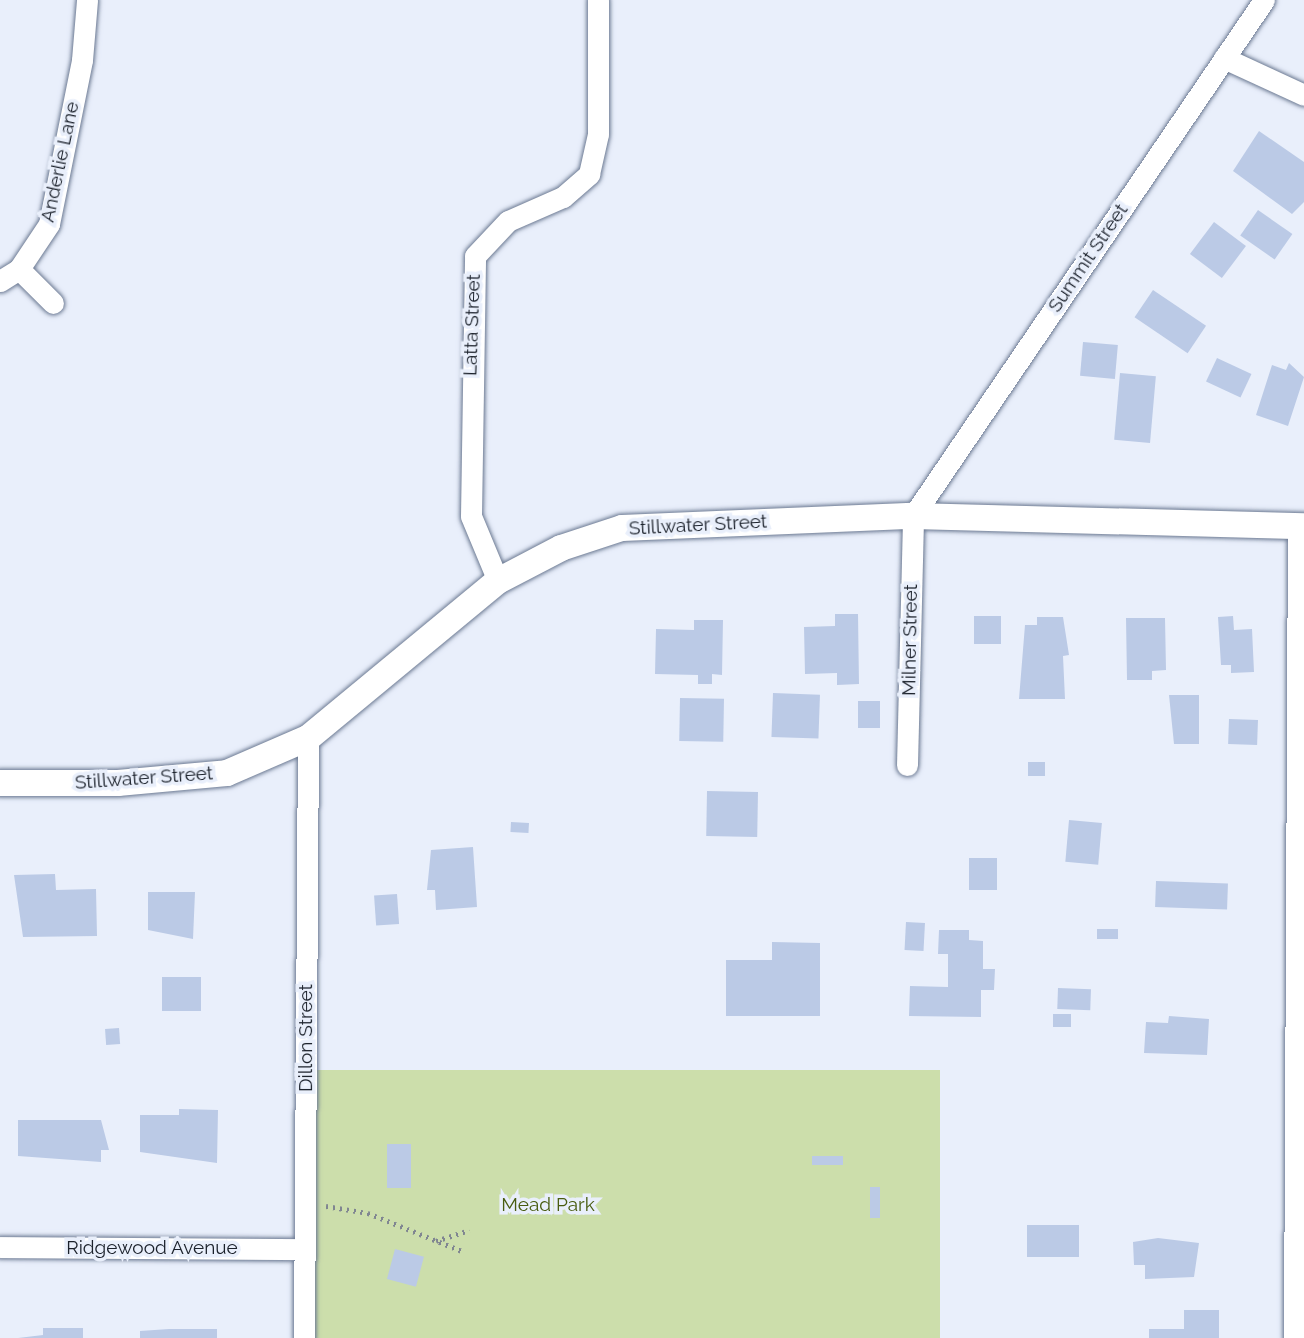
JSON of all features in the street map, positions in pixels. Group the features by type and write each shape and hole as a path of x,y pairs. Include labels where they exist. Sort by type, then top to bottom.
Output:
{"street":[{"name":"Anderlie Lane","path":"19,269 37,247 57,197 87,0"},
{"name":"Latta Street","path":"498,582 471,516 475,256 508,222 563,197 589,174 598,134 598,0"},
{"name":"Summit Street","path":"913,516 1264,0"},
{"path":"1224,58 1304,95"},
{"path":"0,281 19,269 53,303"},
{"name":"Stillwater Street","path":"0,783 118,783 227,773 308,738 498,582 561,548 622,528 913,516 1301,526"},
{"name":"Milner Street","path":"907,765 913,516"},
{"path":"1294,1338 1301,526"},
{"name":"Dillon Street","path":"304,1338 308,738"},
{"name":"Ridgewood Avenue","path":"0,1247 304,1249"}],"path":[{"path":"304,1204 368,1213 429,1242 462,1251"},
{"path":"429,1242 469,1230"}],"green space":[{"name":"Mead Park","path":"312,1070 940,1070 940,1338 312,1338"}],"building":[{"path":"1259,131 1304,162 1304,202 1292,214 1233,171"},
{"path":"1258,210 1292,234 1275,259 1240,235"},
{"path":"1214,222 1246,246 1222,278 1190,254"},
{"path":"1153,290 1206,326 1188,353 1135,317"},
{"path":"1083,342 1118,345 1115,379 1080,376"},
{"path":"1217,358 1251,374 1240,398 1206,382"},
{"path":"1289,363 1304,377 1288,426 1256,415 1272,365 1286,370"},
{"path":"1120,373 1156,376 1150,443 1114,440"},
{"path":"835,614 858,614 859,684 837,685 837,673 805,674 804,627 835,626"},
{"path":"974,616 1001,616 1001,644 974,644"},
{"path":"1233,616 1234,630 1252,629 1254,672 1231,673 1231,665 1221,665 1218,617"},
{"path":"1037,617 1063,617 1069,655 1063,656 1065,699 1019,699 1025,625 1037,625"},
{"path":"1126,618 1165,618 1166,670 1152,671 1152,680 1127,680"},
{"path":"694,620 723,620 722,675 712,674 712,684 698,684 698,675 655,674 656,629 694,630"},
{"path":"773,693 820,695 818,739 771,737"},
{"path":"1169,695 1199,695 1199,744 1174,744"},
{"path":"680,698 724,699 723,742 679,741"},
{"path":"858,701 880,701 880,728 858,728"},
{"path":"1229,719 1258,720 1257,745 1228,744"},
{"path":"1028,762 1045,762 1045,776 1028,776"},
{"path":"707,791 758,792 757,837 706,836"},
{"path":"1069,820 1102,823 1098,865 1065,862"},
{"path":"511,822 529,823 528,833 510,832"},
{"path":"473,847 477,907 436,910 435,890 427,890 431,850"},
{"path":"969,858 997,858 997,890 969,890"},
{"path":"55,874 56,890 96,889 97,936 23,937 14,875"},
{"path":"1156,881 1228,884 1227,909 1155,907"},
{"path":"148,892 195,892 193,939 148,930"},
{"path":"397,894 399,924 376,926 374,896"},
{"path":"906,922 925,923 924,951 905,950"},
{"path":"1097,929 1118,929 1118,939 1097,939"},
{"path":"939,930 969,930 969,940 983,941 983,969 995,969 994,990 981,990 981,1017 909,1016 910,986 948,987 948,954 938,954"},
{"path":"772,942 820,943 820,1016 726,1016 726,960 772,960"},
{"path":"162,977 201,977 201,1011 162,1011"},
{"path":"1058,988 1091,989 1090,1010 1057,1009"},
{"path":"1053,1014 1071,1014 1071,1027 1053,1027"},
{"path":"1169,1016 1209,1019 1207,1055 1144,1053 1146,1022 1168,1023"},
{"path":"119,1028 120,1044 106,1045 105,1029"},
{"path":"179,1109 218,1110 217,1163 140,1152 140,1115 179,1115"},
{"path":"18,1120 101,1120 109,1150 101,1150 101,1162 18,1156"},
{"path":"387,1144 411,1144 411,1188 387,1188"},
{"path":"812,1156 843,1156 843,1165 812,1165"},
{"path":"870,1187 880,1187 880,1218 870,1218"},
{"path":"1027,1225 1079,1225 1079,1257 1027,1257"},
{"path":"1158,1238 1199,1243 1194,1277 1145,1279 1145,1265 1134,1265 1133,1242"},
{"path":"395,1249 424,1257 416,1287 387,1279"},
{"path":"1184,1310 1219,1310 1219,1338 1149,1338 1149,1329 1184,1329"},
{"path":"43,1328 83,1328 83,1338 18,1338 43,1335"},
{"path":"217,1329 217,1338 140,1338 140,1331"}]}
